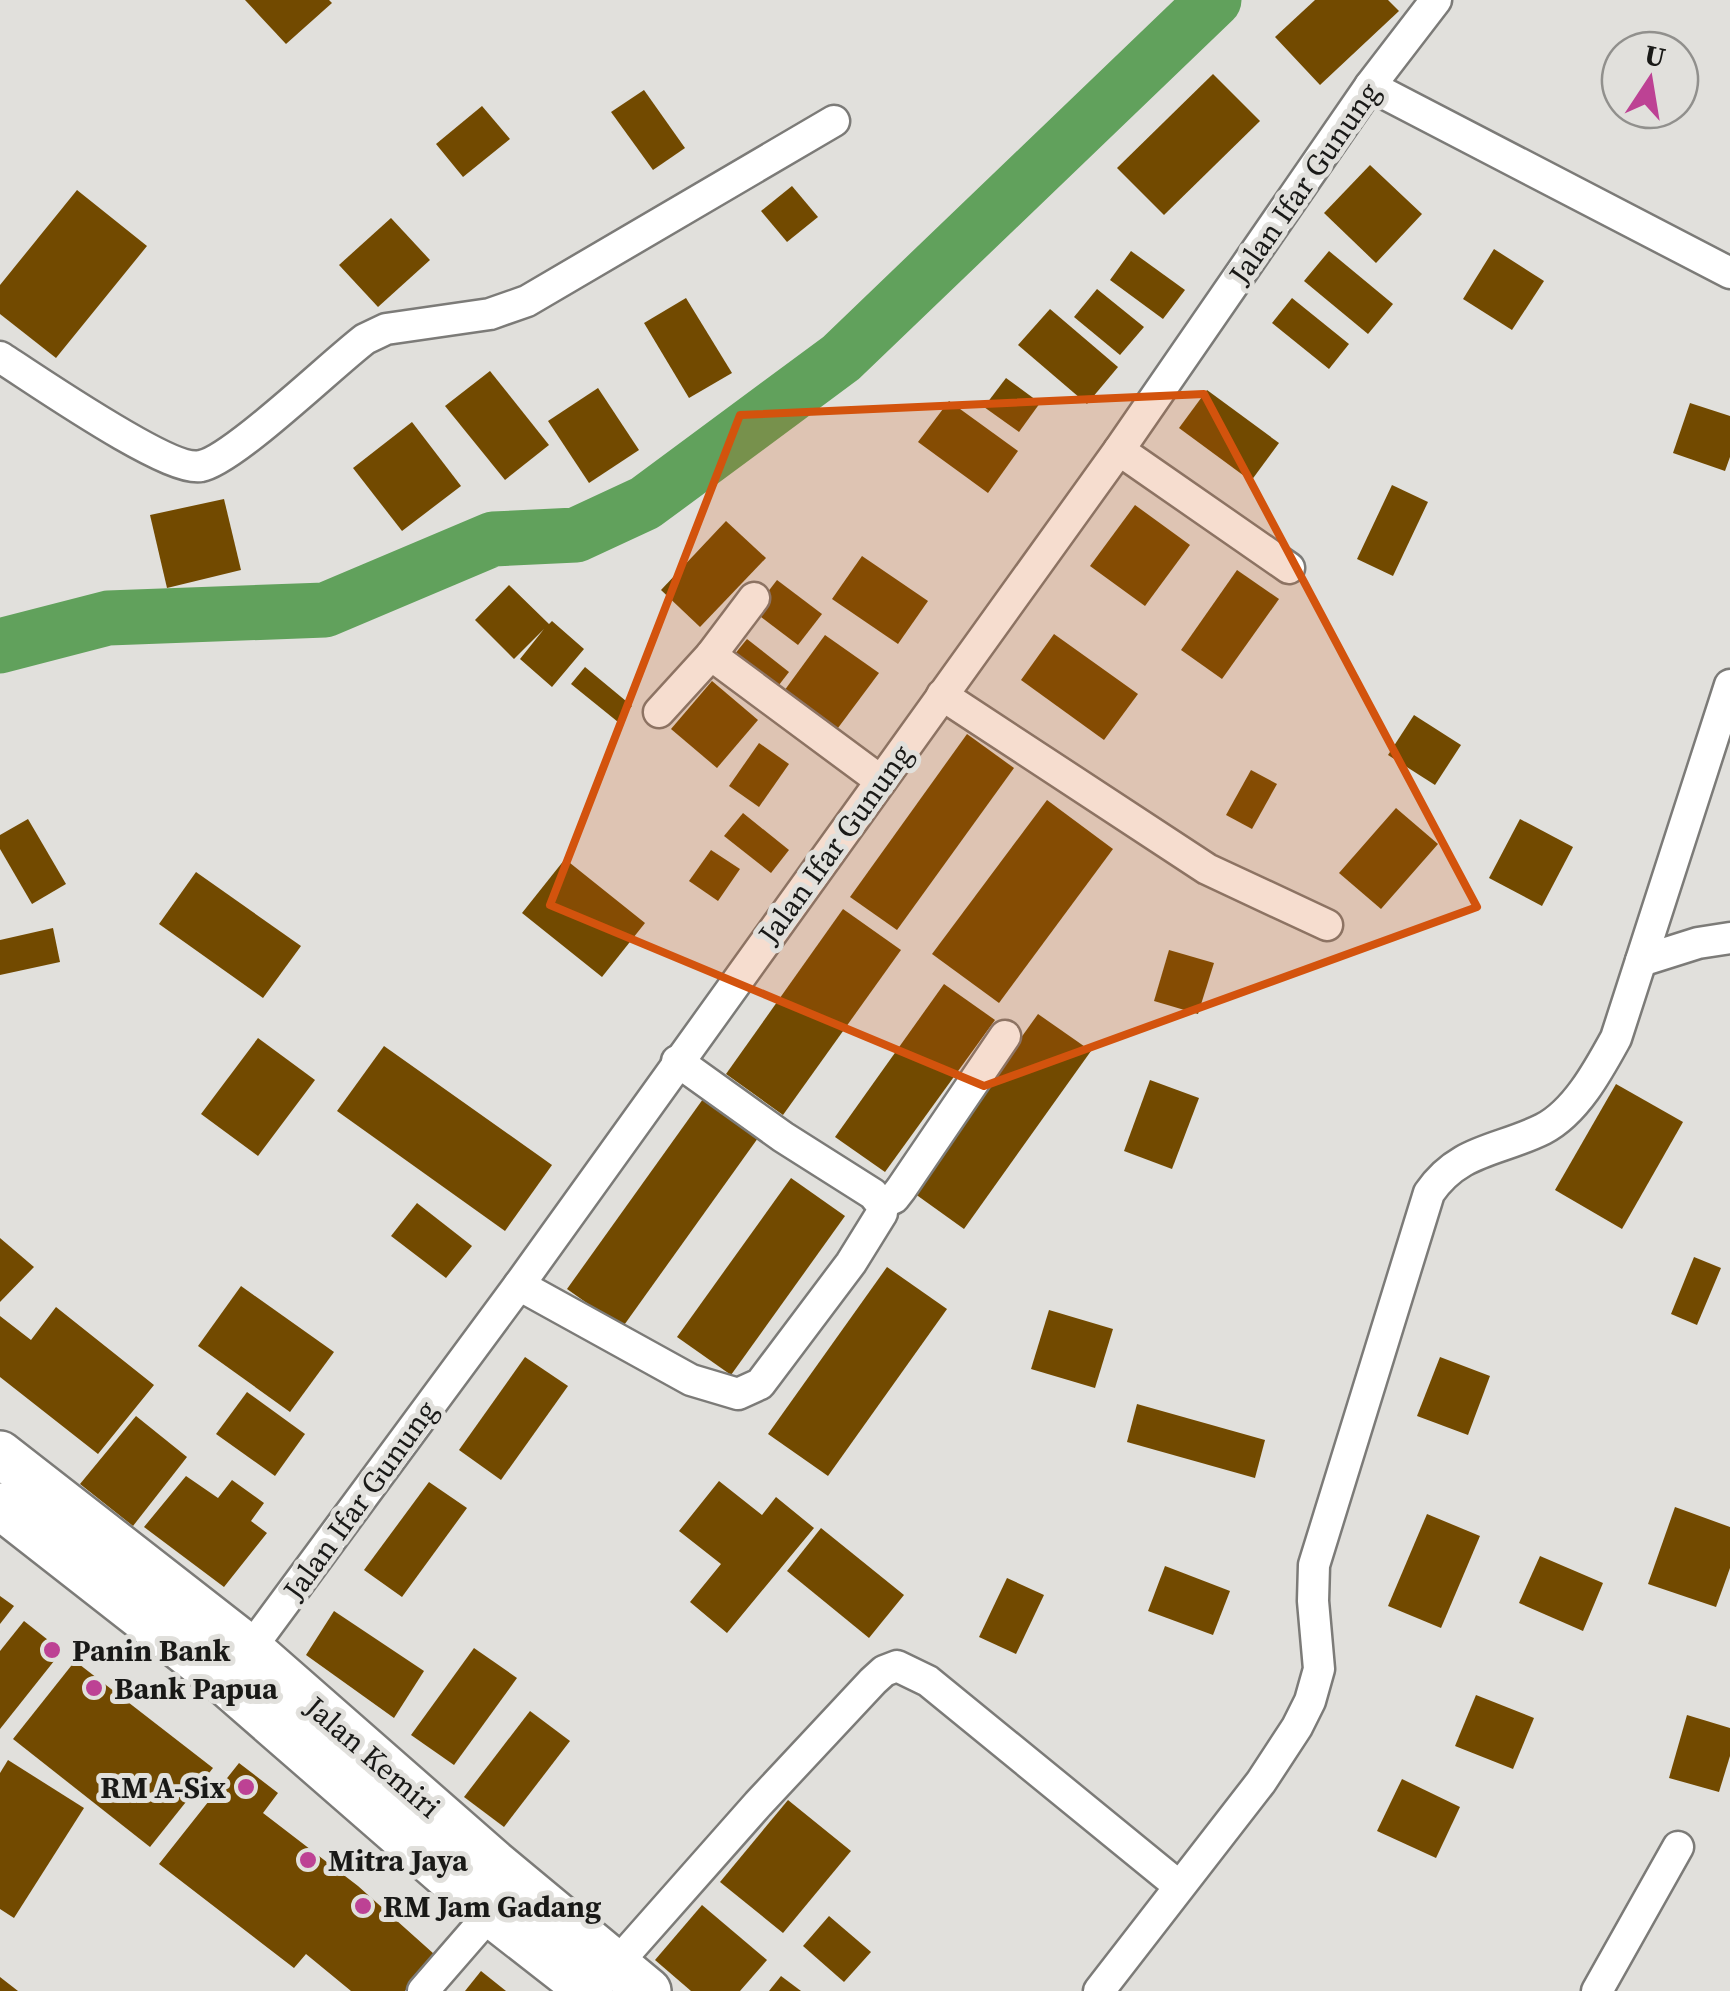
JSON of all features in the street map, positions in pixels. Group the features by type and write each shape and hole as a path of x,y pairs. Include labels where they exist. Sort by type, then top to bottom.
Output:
{"highway":[{"name":"Jalan Kemiri","path":"0,1454 504,1898 612,1984"},
{"name":"Jalan Kemiri","path":"0,1506 238,1665"}],"street":[{"name":"Jalan Ifar Gunung","path":"238,1665 519,1285 1119,450 1370,86 1436,0"},
{"path":"1370,86 1730,273"},
{"path":"0,357 149,449 176,464 197,468 213,463 240,443 365,339 386,329 490,314 527,301 834,121"},
{"path":"1119,450 1290,568"},
{"path":"659,712 711,655 754,598"},
{"path":"711,655 881,781"},
{"path":"1099,1991 1262,1782 1310,1701 1319,1669 1314,1565 1429,1192 1453,1164 1546,1128 1598,1070 1616,1038 1730,685"},
{"path":"942,695 1207,870 1327,926"},
{"path":"1641,961 1698,943 1730,938"},
{"path":"881,1204 901,1190 1005,1036"},
{"path":"519,1285 692,1380 738,1394 760,1384 852,1263 878,1223 881,1204 873,1194 677,1061"},
{"path":"612,1984 860,1695 884,1671 897,1666 928,1681 1179,1886"},
{"path":"1597,1991 1678,1847"},
{"path":"423,1991 504,1898"}],"highlighted area":[{"path":"1204,394 1477,907 984,1086 550,905 740,415"}],"building":[{"path":"245,0 329,0 332,3 286,44"},
{"path":"1315,0 1388,0 1399,11 1320,85 1275,37"},
{"path":"1213,74 1260,121 1164,215 1117,168"},
{"path":"644,90 685,148 653,170 611,112"},
{"path":"482,106 510,139 463,177 436,144"},
{"path":"1370,165 1422,214 1376,263 1324,213"},
{"path":"792,186 818,217 787,242 761,211"},
{"path":"77,190 147,246 56,358 0,314 0,285"},
{"path":"391,218 430,260 378,307 339,265"},
{"path":"1494,249 1544,281 1512,330 1463,299"},
{"path":"1131,251 1185,290 1163,319 1110,280"},
{"path":"1329,251 1393,304 1368,334 1304,281"},
{"path":"1097,289 1144,327 1120,355 1074,317"},
{"path":"686,298 732,373 689,398 644,323"},
{"path":"1292,298 1349,344 1329,369 1272,323"},
{"path":"1050,309 1118,367 1087,404 1018,345"},
{"path":"490,371 549,445 505,480 445,406"},
{"path":"1006,378 1040,403 1019,432 984,407"},
{"path":"598,388 639,450 589,483 548,421"},
{"path":"1207,390 1279,443 1251,481 1179,428"},
{"path":"949,401 1018,451 988,493 918,442"},
{"path":"1690,403 1730,416 1730,457 1725,471 1673,453"},
{"path":"412,422 461,486 402,531 353,468"},
{"path":"1392,485 1428,502 1393,576 1357,559"},
{"path":"224,499 241,570 167,588 150,515"},
{"path":"1135,505 1190,545 1145,606 1090,566"},
{"path":"726,521 766,558 700,627 661,590"},
{"path":"862,556 928,601 898,644 832,599"},
{"path":"1237,570 1279,599 1222,679 1181,650"},
{"path":"777,580 822,614 798,645 753,611"},
{"path":"509,585 549,624 552,621 584,649 552,687 520,659 544,629 514,659 475,620"},
{"path":"1054,634 1138,694 1104,740 1021,680"},
{"path":"825,635 879,673 829,740 776,702"},
{"path":"747,639 789,672 772,694 730,660"},
{"path":"585,667 632,706 618,722 571,684"},
{"path":"712,681 758,720 717,768 671,729"},
{"path":"1414,715 1461,745 1435,785 1388,755"},
{"path":"967,734 1014,768 897,930 850,897"},
{"path":"759,743 789,764 759,807 729,786"},
{"path":"1251,770 1277,784 1252,829 1226,815"},
{"path":"1047,800 1113,849 999,1003 932,954"},
{"path":"1396,808 1438,844 1381,909 1339,873"},
{"path":"743,813 789,850 771,873 724,836"},
{"path":"28,819 66,884 32,904 0,849 0,835"},
{"path":"1520,819 1573,847 1542,906 1489,878"},
{"path":"711,850 740,869 718,901 689,881"},
{"path":"565,859 645,923 602,977 522,913"},
{"path":"196,872 301,946 263,998 159,924"},
{"path":"843,909 901,950 783,1115 726,1074"},
{"path":"53,928 60,962 0,975 0,940"},
{"path":"1169,950 1214,963 1198,1014 1154,1001"},
{"path":"944,984 995,1020 885,1172 835,1137"},
{"path":"1038,1014 1091,1051 964,1229 911,1191"},
{"path":"258,1038 315,1080 258,1156 201,1114"},
{"path":"384,1046 552,1165 505,1231 337,1111"},
{"path":"1150,1080 1199,1098 1172,1169 1124,1151"},
{"path":"1616,1084 1683,1122 1622,1229 1555,1190"},
{"path":"703,1099 758,1138 622,1328 567,1289"},
{"path":"791,1178 845,1216 731,1375 677,1337"},
{"path":"417,1203 472,1246 446,1278 391,1236"},
{"path":"0,1238 34,1267 0,1302"},
{"path":"1694,1257 1721,1268 1697,1325 1671,1314"},
{"path":"887,1267 947,1309 828,1476 768,1434"},
{"path":"241,1286 334,1352 290,1412 198,1346"},
{"path":"56,1307 154,1385 98,1454 0,1377 0,1316 31,1340"},
{"path":"1049,1310 1113,1329 1095,1388 1031,1369"},
{"path":"525,1357 568,1386 501,1480 459,1450"},
{"path":"1440,1357 1490,1376 1468,1435 1417,1416"},
{"path":"247,1392 305,1434 275,1476 216,1434"},
{"path":"1137,1404 1265,1440 1255,1478 1127,1442"},
{"path":"136,1416 187,1457 133,1526 80,1484"},
{"path":"186,1476 218,1498 232,1480 264,1503 251,1521 267,1533 224,1587 144,1527"},
{"path":"719,1481 762,1515 776,1497 814,1528 727,1633 690,1602 721,1564 679,1531"},
{"path":"429,1482 467,1508 402,1597 364,1570"},
{"path":"1675,1507 1730,1527 1730,1568 1716,1607 1648,1584"},
{"path":"1427,1514 1480,1536 1441,1628 1388,1606"},
{"path":"821,1528 904,1595 869,1638 787,1571"},
{"path":"1540,1556 1603,1583 1583,1631 1519,1603"},
{"path":"1165,1566 1230,1591 1213,1635 1148,1611"},
{"path":"1007,1578 1044,1595 1016,1654 979,1637"},
{"path":"0,1596 14,1606 0,1624"},
{"path":"334,1611 424,1671 394,1718 306,1655"},
{"path":"24,1621 62,1651 0,1729 0,1651"},
{"path":"474,1648 517,1678 454,1765 411,1735"},
{"path":"75,1661 213,1768 150,1847 13,1739"},
{"path":"1476,1695 1534,1718 1513,1769 1455,1746"},
{"path":"530,1711 570,1741 504,1827 464,1797"},
{"path":"1687,1715 1730,1728 1730,1756 1719,1792 1669,1778"},
{"path":"8,1760 84,1808 14,1918 0,1909 0,1773"},
{"path":"239,1763 278,1793 263,1813 358,1886 434,1954 405,1991 351,1991 306,1954 294,1968 159,1864"},
{"path":"1402,1779 1460,1807 1436,1858 1377,1831"},
{"path":"788,1800 851,1851 783,1933 720,1882"},
{"path":"702,1905 767,1960 740,1991 691,1991 655,1960"},
{"path":"829,1916 871,1952 844,1982 803,1946"},
{"path":"481,1971 506,1991 465,1991"},
{"path":"781,1976 801,1991 769,1991"},
{"path":"0,1977 18,1991 0,1991"}],"waterway":[{"path":"0,646 108,618 325,610 493,539 576,535 645,503 841,358 1214,0"}],"place":[{"name":"Panin Bank","path":"52,1650"},
{"name":"Bank Papua","path":"94,1688"},
{"name":"RM A-Six","path":"246,1787"},
{"name":"Mitra Jaya","path":"308,1860"},
{"name":"RM Jam Gadang","path":"363,1906"}]}
